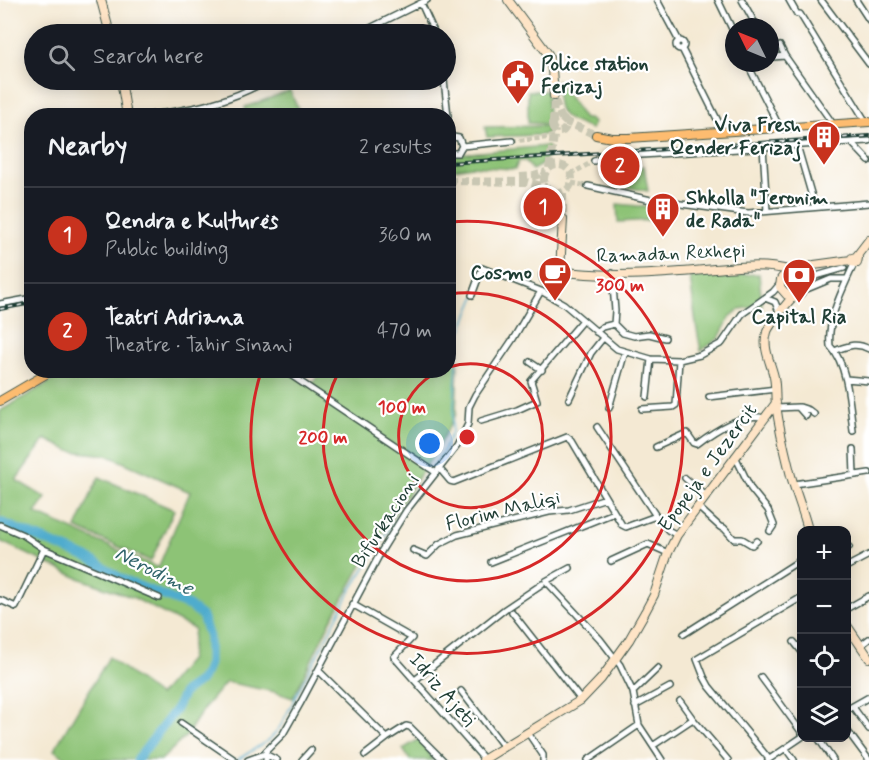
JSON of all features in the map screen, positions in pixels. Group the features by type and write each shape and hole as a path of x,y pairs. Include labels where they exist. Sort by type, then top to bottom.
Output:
{"main road":[{"path":"101,0 107,24"},
{"path":"508,0 548,54 552,69 554,96"},
{"path":"123,90 126,108"},
{"path":"596,135 629,138 867,122"},
{"path":"550,284 559,271 563,219"},
{"path":"855,260 869,240"},
{"path":"777,267 810,266 869,256"},
{"path":"786,305 780,283 784,275 796,273 810,266"},
{"name":"Ramadan Rexhepi","path":"766,267 774,272 780,283"},
{"name":"Ramadan Rexhepi","path":"559,271 577,274 679,273 777,267 796,273"},
{"path":"550,284 545,271 559,271"},
{"path":"796,273 804,280 801,291 769,326 765,343 776,389 776,406 794,484 807,526"},
{"path":"784,293 790,296 801,291"},
{"path":"0,395 29,378"},
{"path":"0,401 39,378"},
{"name":"Epopeja e Jezercit","path":"485,759 581,700 601,679 629,640 654,595 676,534 764,418 776,406"},
{"path":"851,632 869,658"}],"street":[{"path":"378,24 427,0"},
{"path":"657,0 679,41 684,44 682,49 723,131"},
{"path":"718,0 727,18"},
{"path":"741,0 752,18"},
{"path":"789,0 867,122"},
{"path":"821,0 869,64"},
{"path":"856,0 869,20"},
{"path":"421,3 430,24"},
{"path":"780,46 833,124"},
{"path":"779,56 785,56"},
{"path":"752,72 780,128"},
{"path":"194,108 249,90"},
{"path":"445,90 447,108"},
{"path":"456,138 459,138 462,146"},
{"path":"462,146 512,141"},
{"path":"594,161 609,157 869,141"},
{"path":"851,142 869,161"},
{"path":"797,145 815,207"},
{"path":"456,153 462,146"},
{"path":"763,147 767,211"},
{"path":"588,186 651,200 748,213 869,203"},
{"path":"853,431 846,379 830,346 830,323 855,260"},
{"path":"472,295 482,268 559,300 611,345 625,352 651,359 679,360 700,355 722,343 742,314 766,297 780,283"},
{"path":"796,273 816,276 844,268"},
{"path":"612,273 614,324 623,333 634,336 649,334 665,338"},
{"path":"801,291 816,276"},
{"path":"801,291 831,279 847,279"},
{"path":"550,284 559,300"},
{"name":"Bifurkacioni","path":"265,757 283,734 352,604 406,511 434,470 457,446 468,424 469,407 475,395 513,339 541,291 550,284"},
{"path":"766,297 784,293"},
{"path":"766,297 775,302 780,315"},
{"path":"0,304 24,300"},
{"path":"481,421 537,401 531,381 583,321"},
{"path":"596,332 602,327 614,324"},
{"path":"568,399 591,353 603,338"},
{"path":"834,351 853,344 869,349"},
{"path":"609,408 625,352"},
{"path":"647,397 651,359"},
{"path":"642,409 676,405 679,360"},
{"path":"530,362 542,370"},
{"path":"295,378 454,482 567,437 572,441 622,525 626,527 656,516"},
{"path":"846,379 869,381"},
{"path":"709,397 776,389"},
{"path":"776,406 798,406 814,414"},
{"path":"798,406 806,416"},
{"path":"656,447 687,433 697,444 735,422 754,416 764,418"},
{"path":"597,427 656,516 668,530 676,534"},
{"path":"853,450 854,474"},
{"path":"735,456 751,489 768,510 774,525 771,531"},
{"path":"794,484 869,473"},
{"path":"685,478 705,495"},
{"name":"Florim Maliqi","path":"413,550 427,556 439,544 457,535 549,512 569,510 606,498"},
{"path":"698,506 734,539 742,539 752,545 757,541"},
{"path":"491,562 615,513"},
{"path":"0,525 23,535 44,549 159,598"},
{"name":"Epopeja e Jezercit","path":"611,561 648,544 668,553"},
{"path":"0,600 15,607 44,549"},
{"path":"851,564 869,555"},
{"path":"684,634 797,562"},
{"path":"570,568 546,581 600,639 626,676 633,692 639,725 662,760"},
{"path":"415,680 542,584"},
{"path":"851,606 869,596"},
{"path":"797,599 698,659 704,677 710,686 768,760 797,739"},
{"name":"Idriz Ajeti","path":"352,604 412,638 394,657 485,759"},
{"path":"512,612 581,700"},
{"path":"860,646 869,639"},
{"path":"794,642 797,646"},
{"path":"633,692 658,668"},
{"path":"318,670 387,738"},
{"path":"761,677 797,729"},
{"path":"635,706 670,687"},
{"path":"461,691 504,747"},
{"path":"851,707 869,698"},
{"path":"680,701 728,760"},
{"path":"851,710 869,729"},
{"path":"654,745 693,719"},
{"path":"181,723 234,759"},
{"path":"588,760 639,725"},
{"path":"365,755 406,726 410,727 443,760"},
{"path":"528,733 543,756 543,760"},
{"path":"851,736 868,760"},
{"path":"821,742 833,760"},
{"path":"786,749 794,760"},
{"path":"302,760 311,750"},
{"path":"248,760 265,757 277,760"}],"green space":[{"path":"557,80 584,119 589,119 594,123 591,129 572,121 562,113 557,101"},
{"path":"290,91 298,108 245,108"},
{"path":"528,91 547,91 548,124 528,123"},
{"path":"547,126 547,133 542,135 487,137 485,127"},
{"path":"547,146 549,148 543,164 532,170 526,161 519,161 515,169 471,166 456,169 456,154"},
{"path":"644,166 648,191 611,184 610,180 630,180 632,167"},
{"path":"617,204 670,209 670,219 618,222"},
{"path":"759,274 762,306 740,309 730,317 719,338 701,351 690,277"},
{"path":"456,355 458,359 456,414 436,451 373,546 331,620 293,698 226,682 204,708 186,736 161,760 69,760 54,750 109,657 159,696 190,659 194,629 134,598 76,577 0,541 0,411 57,378 304,378 313,383 316,378 456,378","holes":["45,439 70,451 107,455 190,492 158,568 35,513 46,498 16,480"]},
{"path":"99,477 174,510 151,561 76,528"},
{"path":"419,739 433,760 410,760 403,749"}],"waterway":[{"path":"456,377 459,336 483,279"},
{"path":"433,467 452,432 456,378"},
{"path":"237,760 269,740 280,727 351,590 404,506 430,470"},
{"name":"Nerodime","path":"0,522 90,559 124,580 189,606 202,616 209,637 209,663 206,672 200,681 184,692 176,709 137,760"}],"tunnel":[{"path":"553,123 554,96"},
{"path":"555,101 562,119"},
{"path":"559,118 564,120 566,125 564,130 559,132 554,130 552,125 554,120 559,118"},
{"path":"564,121 596,135"},
{"path":"549,168 555,130"},
{"path":"512,141 554,137"},
{"path":"571,174 594,161"},
{"path":"558,165 568,169 572,179 568,189 558,193 548,189 544,179 548,169 558,165"},
{"path":"520,177 546,172"},
{"path":"456,181 527,182 546,187"},
{"path":"572,183 588,186"},
{"path":"563,193 563,219"}],"railway":[{"path":"456,162 869,136"},
{"path":"0,309 24,304"}],"place":[{"name":"Police station Ferizaj","path":"518,105"},
{"name":"Teatri Adriana","path":"620,166"},
{"name":"Viva Fresh Qender Ferizaj","path":"824,166"},
{"name":"Qendra e Kulturës","path":"543,207"},
{"name":"Shkolla \"Jeronim de Rada\"","path":"663,238"},
{"name":"Cosmo","path":"555,302"},
{"name":"Capital Ria","path":"799,304"}]}
